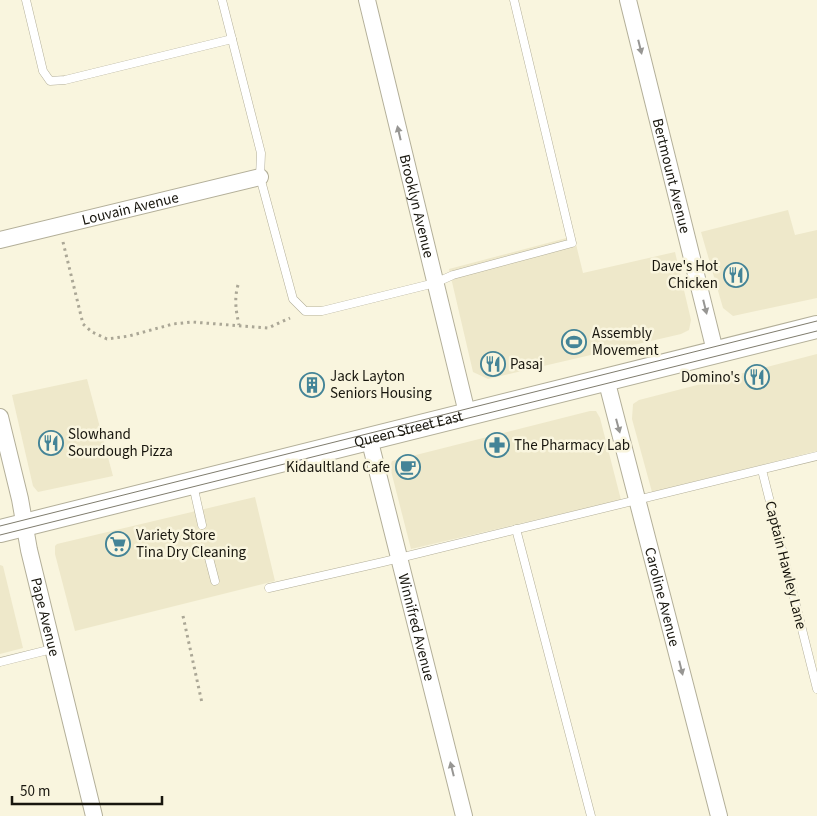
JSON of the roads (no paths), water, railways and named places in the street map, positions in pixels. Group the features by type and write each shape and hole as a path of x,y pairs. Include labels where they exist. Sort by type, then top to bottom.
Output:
{"main road":[{"name":"Queen Street East","path":"0,531 817,326"}],"street":[{"name":"Brooklyn Avenue","path":"367,0 467,413"},
{"name":"Bertmount Avenue","path":"628,0 714,351"},
{"name":"Louvain Avenue","path":"0,240 260,177"},
{"name":"Caroline Avenue","path":"606,379 719,816"},
{"name":"Pape Avenue","path":"0,417 20,499 28,550 94,816"},
{"name":"Winnifred Avenue","path":"369,438 464,816"}],"lane":[{"path":"26,0 43,71 50,81 66,80 232,39"},
{"path":"222,0 261,153 260,177 293,299 305,311 322,311 435,283 453,275 572,243 514,0"},
{"path":"269,588 817,456"},
{"name":"Captain Hawley Lane","path":"762,470 817,689"},
{"path":"193,482 202,525"},
{"path":"516,530 591,816"},
{"path":"208,554 214,581"},
{"path":"0,662 52,649"}],"tram line":[{"path":"0,526 817,321"},
{"path":"0,535 817,331"}],"place":[{"name":"Dave's Hot Chicken","path":"736,275"},
{"name":"Assembly Movement","path":"574,342"},
{"name":"Pasaj","path":"493,364"},
{"name":"Domino's","path":"757,377"},
{"name":"Jack Layton Seniors Housing","path":"312,385"},
{"name":"Slowhand Sourdough Pizza","path":"51,443"},
{"name":"The Pharmacy Lab","path":"497,445"},
{"name":"Kidaultland Cafe","path":"408,467"},
{"name":"Variety Store Tina Dry Cleaning","path":"118,544"}]}
